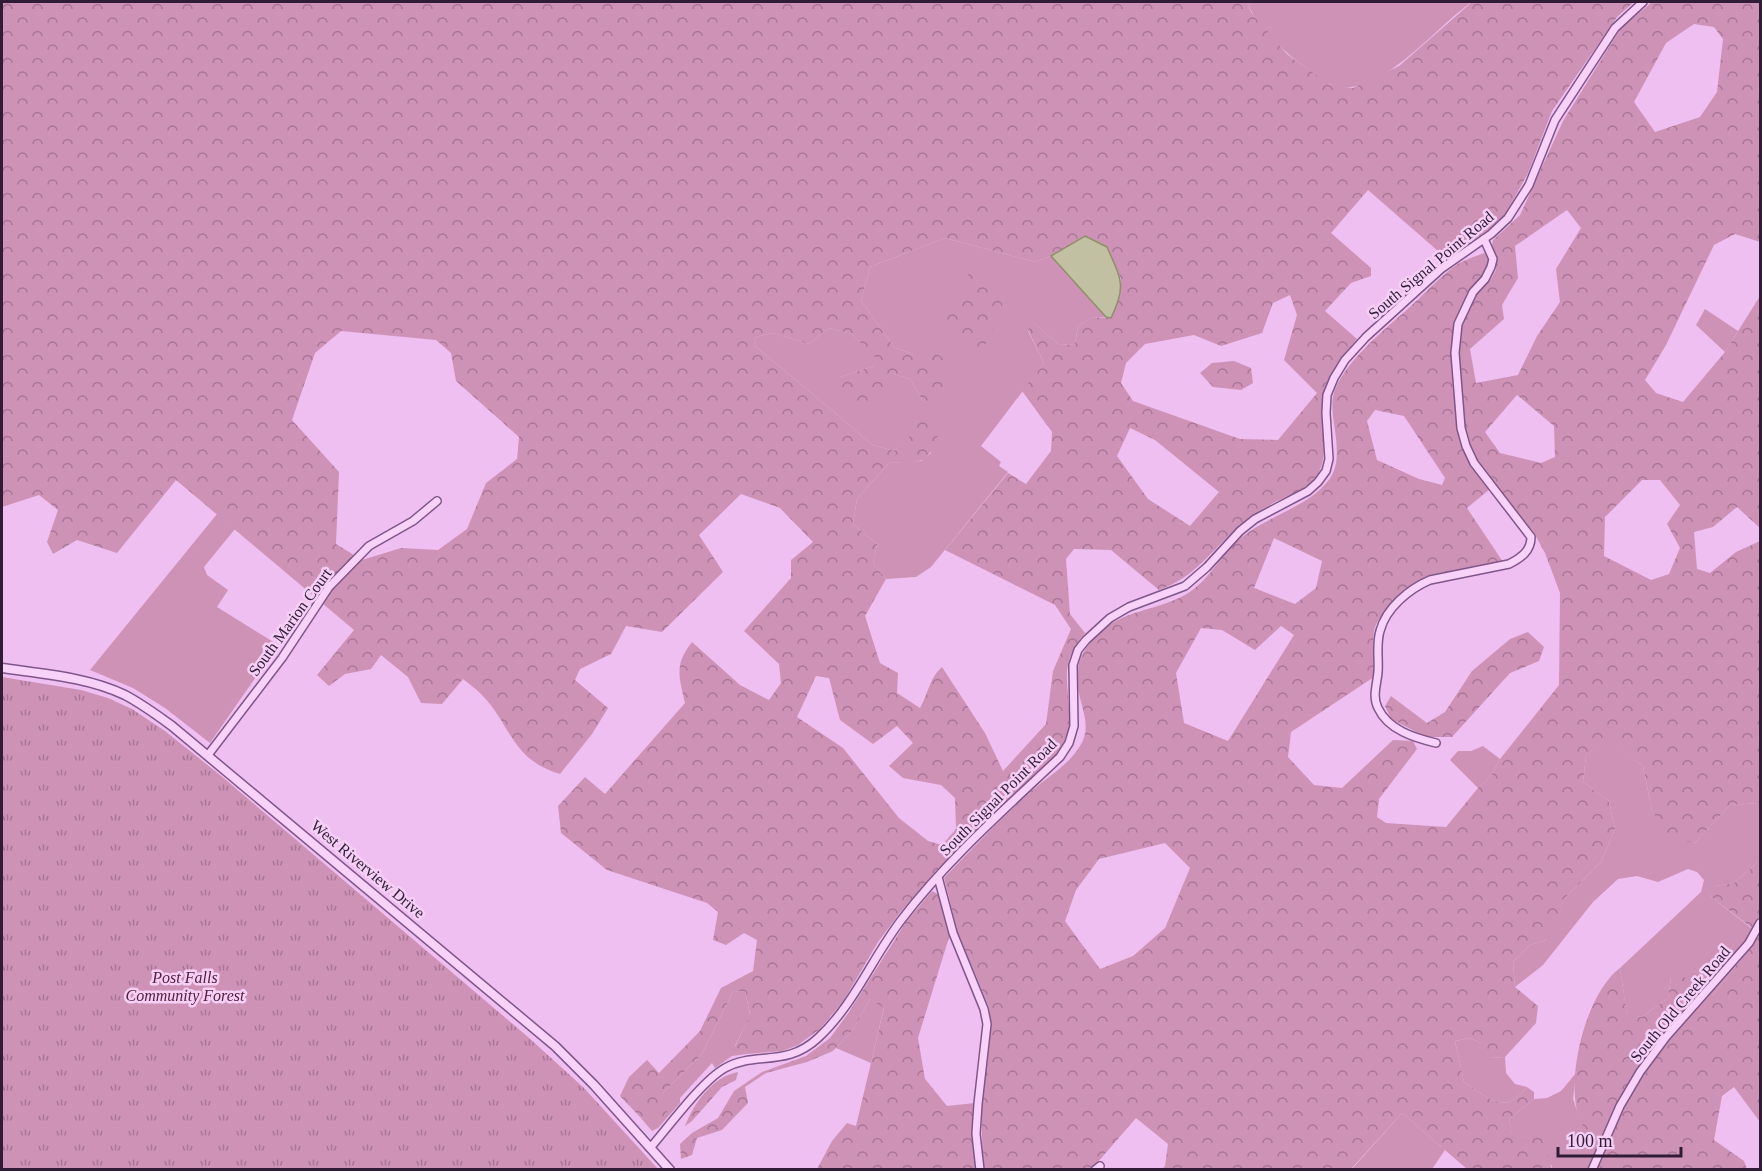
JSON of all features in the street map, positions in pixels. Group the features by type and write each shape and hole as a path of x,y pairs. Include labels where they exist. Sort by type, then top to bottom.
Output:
{"street":[{"name":"South Signal Point Road","path":"651,1147 709,1081 725,1068 742,1062 786,1057 816,1040 846,1006 900,921 938,877 1060,757 1069,743 1074,726 1071,679 1073,665 1078,650 1086,640 1110,618 1129,607 1185,586 1255,519 1308,491 1318,482 1326,471 1329,459 1326,413 1328,395 1334,378 1345,360 1366,337 1441,270 1484,239 1508,218 1529,185 1556,120 1615,28 1643,2"},
{"path":"1436,743 1394,727 1378,708 1374,696 1378,675 1379,633 1383,622 1404,596 1418,585 1430,580 1509,564 1520,558 1531,543 1531,537 1474,463 1461,428 1455,353 1458,324 1470,297 1485,279 1491,267 1493,259 1484,239"},
{"name":"South Marion Court","path":"208,755 282,658 329,587 369,546 413,521 437,501"},
{"name":"West Riverview Drive","path":"2,668 100,685 125,696 172,726 555,1046 670,1170"},
{"path":"938,877 953,933 984,1009 987,1024 976,1134 980,1170"},
{"name":"South Old Creek Road","path":"1592,1170 1620,1106 1640,1072 1666,1037 1749,943 1761,923"}],"green space":[{"path":"2,2 1247,2 1251,12 1287,54 1330,85 1353,88 1399,66 1472,2 1634,2 1617,17 1552,111 1528,173 1505,215 1487,231 1446,258 1368,190 1331,233 1371,268 1371,276 1351,283 1325,311 1357,339 1337,367 1324,397 1322,421 1324,444 1318,474 1302,489 1251,517 1192,571 1159,590 1111,550 1074,549 1066,559 1070,614 1085,633 1076,645 1068,666 1069,727 1057,754 936,871 878,942 844,1000 820,1029 798,1045 783,1051 747,1054 735,1047 750,1014 745,991 733,992 702,1054 663,1093 668,1110 660,1123 640,1117 620,1096 629,1077 647,1060 659,1073 700,1031 721,988 753,971 757,940 744,933 726,945 713,940 718,912 707,903 607,870 561,833 558,806 585,777 605,794 685,703 680,664 692,642 740,685 769,700 781,683 779,664 744,631 791,578 791,560 813,542 780,508 741,494 699,535 723,572 662,632 626,626 611,654 580,669 575,680 608,708 592,734 560,774 531,760 513,740 491,706 463,679 442,704 421,703 408,677 381,655 371,669 345,674 329,686 317,675 354,630 176,480 117,553 77,540 53,554 47,542 58,510 39,495 2,507","holes":["1084,236 1107,247 1121,279 1111,318 1092,317 1078,326 1075,344 1059,345 1033,322 1028,330 1044,363 1022,391 1052,432 1051,451 1026,484 1008,473 945,550 1055,605 1071,629 1053,671 1046,724 1003,771 985,733 942,667 932,681 920,708 897,693 898,673 880,663 865,616 886,579 873,564 877,544 853,524 857,499 889,463 924,459 932,450 940,429 928,414 916,420 910,436 894,451 873,445 754,345 756,337 773,333 809,344 829,328 852,334 876,358 874,366 840,377 841,395 861,409 877,404 894,374 910,379 924,403 940,402 947,361 927,347 913,354 895,348 861,301 870,267 945,238 1035,262 1051,256","1290,295 1297,315 1284,360 1317,393 1278,440 1240,439 1133,401 1121,383 1126,363 1145,344 1194,335 1221,346 1262,333 1273,303","341,331 436,340 451,353 456,381 519,437 517,459 486,483 467,529 438,550 401,548 362,560 336,544 339,472 292,420 315,353","1130,428 1155,440 1219,492 1190,526 1148,499 1117,456","816,676 829,678 840,720 873,744 897,726 913,743 889,766 903,778 941,785 955,798 956,829 942,845 928,841 899,818 843,748 797,717"]},
{"path":"1247,2 1472,2 1387,72 1368,82 1349,87 1331,85 1319,79 1278,44 1263,27"},
{"path":"1652,2 1760,2 1760,242 1735,234 1714,245 1666,345 1645,380 1656,393 1683,402 1725,352 1760,296 1760,528 1737,507 1713,527 1694,532 1697,569 1710,573 1736,552 1760,541 1760,803 1730,805 1695,843 1670,837 1652,811 1643,766 1607,740 1586,756 1583,782 1609,801 1615,829 1601,862 1563,900 1557,929 1546,940 1530,945 1513,962 1515,987 1538,1006 1536,1023 1505,1057 1490,1058 1482,1053 1480,1043 1471,1038 1455,1041 1464,1082 1481,1093 1493,1100 1506,1103 1514,1100 1527,1087 1534,1092 1534,1099 1509,1119 1512,1133 1526,1138 1541,1137 1552,1169 1467,1169 1402,1113 1351,1169 1162,1169 1165,1166 1168,1144 1136,1118 1097,1163 1089,1169 983,1169 981,1103 991,1024 989,1007 957,930 944,878 1016,805 1069,760 1080,746 1085,734 1085,721 1077,681 1078,666 1085,650 1099,633 1129,615 1170,602 1190,592 1242,537 1298,505 1319,490 1334,472 1337,451 1333,397 1345,372 1366,347 1447,272 1459,263 1484,253 1488,257 1489,266 1464,301 1455,323 1463,447 1471,465 1490,489 1467,508 1503,562 1455,570 1428,578 1402,595 1382,615 1375,627 1374,677 1291,732 1288,757 1314,785 1342,788 1393,740 1413,741 1417,749 1379,799 1377,817 1386,823 1446,827 1478,788 1491,776 1500,759 1559,685 1560,593 1545,553 1534,533 1477,461 1469,445 1464,426 1458,353 1468,305 1496,270 1493,240 1520,215 1563,121 1621,28","holes":["1694,24 1714,27 1723,39 1717,92 1700,117 1655,132 1634,102 1666,43","1567,210 1581,228 1556,269 1560,302 1537,336 1518,375 1476,383 1470,349 1504,319 1502,305 1518,278 1515,246","1517,395 1554,426 1555,457 1541,463 1500,453 1485,432","1375,410 1404,416 1445,478 1442,485 1419,479 1377,460 1367,421","1642,480 1660,480 1680,505 1667,524 1680,548 1669,574 1651,580 1604,556 1605,517","1274,538 1322,561 1316,588 1295,604 1254,588","1281,626 1294,635 1228,741 1184,723 1176,673 1201,628 1222,630 1255,650","1165,843 1190,868 1165,928 1133,956 1100,969 1065,921 1076,890 1099,859"]},
{"path":"945,238 1035,262 1051,256 1106,317 1092,317 1078,326 1075,344 1059,345 1034,323 1028,331 1044,363 981,446 1001,462 999,466 1008,472 931,567 916,577 886,579 873,564 877,544 853,524 857,499 889,463 921,461 931,453 916,420 911,436 894,451 873,445 754,345 756,337 773,333 809,344 829,328 852,334 877,358 874,366 840,377 894,374 910,379 924,403 913,354 895,348 861,301 870,267"},
{"path":"982,269 996,283 1004,311 979,356 942,326 969,273"},
{"path":"1705,309 1738,331 1725,352 1696,325"},
{"path":"1234,361 1251,368 1253,383 1241,390 1213,387 1200,373 1212,363"},
{"path":"217,514 235,529 204,567 207,575 228,590 217,607 278,645 210,743 165,708 133,688 90,670"},
{"path":"1528,632 1544,647 1539,661 1510,673 1452,737 1426,737 1391,719 1385,706 1391,696 1427,723 1445,712 1472,671 1510,639"},
{"name":"Post Falls Community Forest","path":"2,677 81,690 108,698 132,709 165,731 220,775 528,1037 584,1088 658,1169 2,1169"},
{"path":"1607,739 1643,766 1652,811 1695,843 1730,805 1760,803 1760,860 1734,883 1715,886 1710,896 1760,935 1713,995 1671,978 1668,998 1642,1017 1627,1015 1620,968 1701,892 1704,880 1697,872 1688,869 1658,882 1637,876 1618,879 1593,902 1543,965 1515,987 1513,962 1530,945 1546,940 1556,929 1563,900 1601,862 1615,829 1609,801 1583,782 1586,756"},
{"path":"1483,746 1500,759 1491,776 1478,788 1450,760 1458,751 1471,751"},
{"path":"1760,860 1760,934 1710,896 1714,886 1734,883"},
{"path":"932,891 938,894 950,934 918,1038 925,1079 947,1106 975,1103 977,1169 817,1169 832,1141 847,1123 856,1126 884,1008 870,999 853,1030 833,1051 807,1062 766,1073 745,1087 748,1103 722,1130 697,1138 692,1155 681,1159 680,1144 692,1133 718,1118 734,1091 762,1072 806,1056 830,1038 906,922"},
{"path":"1760,935 1760,1122 1734,1087 1722,1096 1714,1140 1744,1161 1747,1169 1597,1169 1603,1147 1581,1123 1576,1106 1576,1064 1588,1018 1608,981 1620,968 1627,1014 1642,1017 1668,998 1671,978 1678,973 1713,995"},
{"path":"745,991 750,1015 735,1046 747,1054 732,1056 715,1068 712,1063 680,1098 680,1103 658,1128 652,1131 640,1117 660,1122 663,1093 702,1054 733,992"},
{"path":"870,999 884,1007 871,1063 836,1048 853,1030"},
{"path":"1471,1038 1480,1043 1490,1058 1505,1057 1506,1073 1515,1084 1527,1087 1514,1100 1506,1103 1493,1100 1464,1082 1455,1041"},
{"path":"738,1072 736,1080 722,1087 685,1126 705,1092 720,1079"},
{"path":"1576,1073 1573,1099 1582,1125 1603,1147 1597,1169 1552,1169 1552,1166 1526,1138 1512,1134 1509,1119 1534,1099 1547,1098 1561,1091"},
{"path":"1402,1113 1445,1150 1432,1169 1351,1170"}],"shaded area":[{"path":"1085,236 1107,247 1119,275 1119,297 1111,318 1106,317 1051,256"}]}
